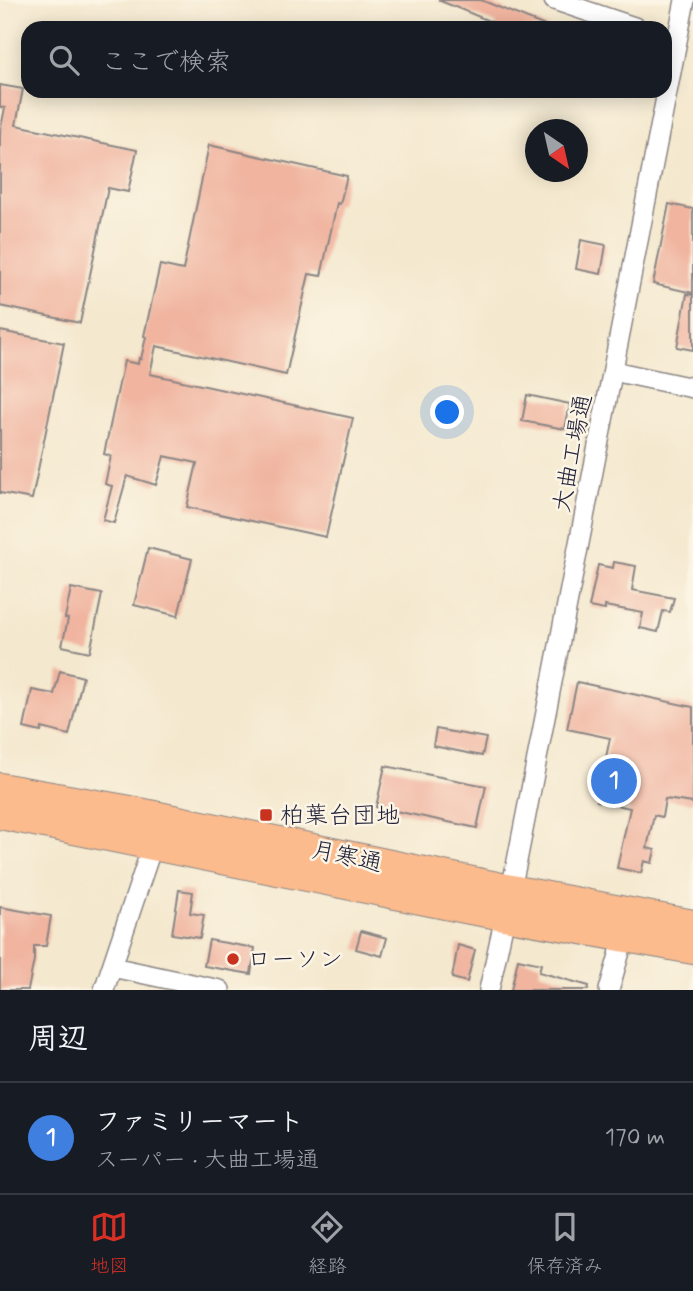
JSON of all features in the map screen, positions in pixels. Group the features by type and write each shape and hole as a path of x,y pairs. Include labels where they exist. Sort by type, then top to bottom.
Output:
{"highway":[{"name":"月寒通","path":"0,788 157,832 508,903 628,924 693,925"},
{"name":"月寒通","path":"0,814 157,832"},
{"name":"月寒通","path":"628,924 693,949"}],"street":[{"path":"554,0 616,21"},
{"name":"大曲工場通","path":"672,37 685,0"},
{"name":"大曲工場通","path":"489,990 614,371 661,98"},
{"path":"614,371 693,388"},
{"path":"104,990 157,832"},
{"path":"609,990 628,924"},
{"path":"112,967 212,989"}],"building":[{"path":"438,0 481,0 533,21 490,21"},
{"path":"0,85 21,89 16,125 137,150 128,192 108,188 80,323 0,306 0,132 5,108 0,107"},
{"path":"209,145 347,176 340,204 337,203 321,276 309,274 286,375 156,346 150,374 353,418 326,537 187,507 197,463 164,456 156,485 127,476 114,523 103,520 112,486 105,484 111,456 104,454 124,361 138,364 139,358 141,359 160,265 183,270"},
{"path":"669,204 693,209 693,293 653,284"},
{"path":"581,240 606,245 601,274 576,269"},
{"path":"687,294 693,295 693,350 677,347"},
{"path":"0,331 64,343 32,499 0,493"},
{"path":"527,395 570,404 565,429 522,421"},
{"path":"148,548 192,559 178,616 134,605"},
{"path":"614,562 636,566 632,590 674,598 670,612 663,611 658,632 640,628 643,613 605,606 605,610 589,607 598,565 613,568"},
{"path":"71,588 102,594 90,652 62,646"},
{"path":"60,671 83,677 69,735 42,728 41,732 24,728 32,690 54,694"},
{"path":"577,682 693,707 693,803 665,799 662,817 654,815 647,848 655,850 652,863 644,861 641,873 617,868 630,808 597,801 610,738 567,729"},
{"path":"436,729 486,738 482,756 433,746"},
{"path":"385,766 486,786 477,828 376,807"},
{"path":"179,890 193,892 190,913 204,915 200,938 172,934"},
{"path":"0,907 51,916 46,946 34,946 28,990 0,990"},
{"path":"361,931 387,938 382,956 356,949"},
{"path":"209,940 255,948 251,974 204,966"},
{"path":"458,945 475,950 467,982 452,978"},
{"path":"518,959 541,964 539,972 589,986 588,990 511,990"}],"place":[{"name":"ファミリーマート","path":"614,781"},
{"name":"柏葉台団地","path":"266,815"},
{"name":"ローソン","path":"233,959"}]}
